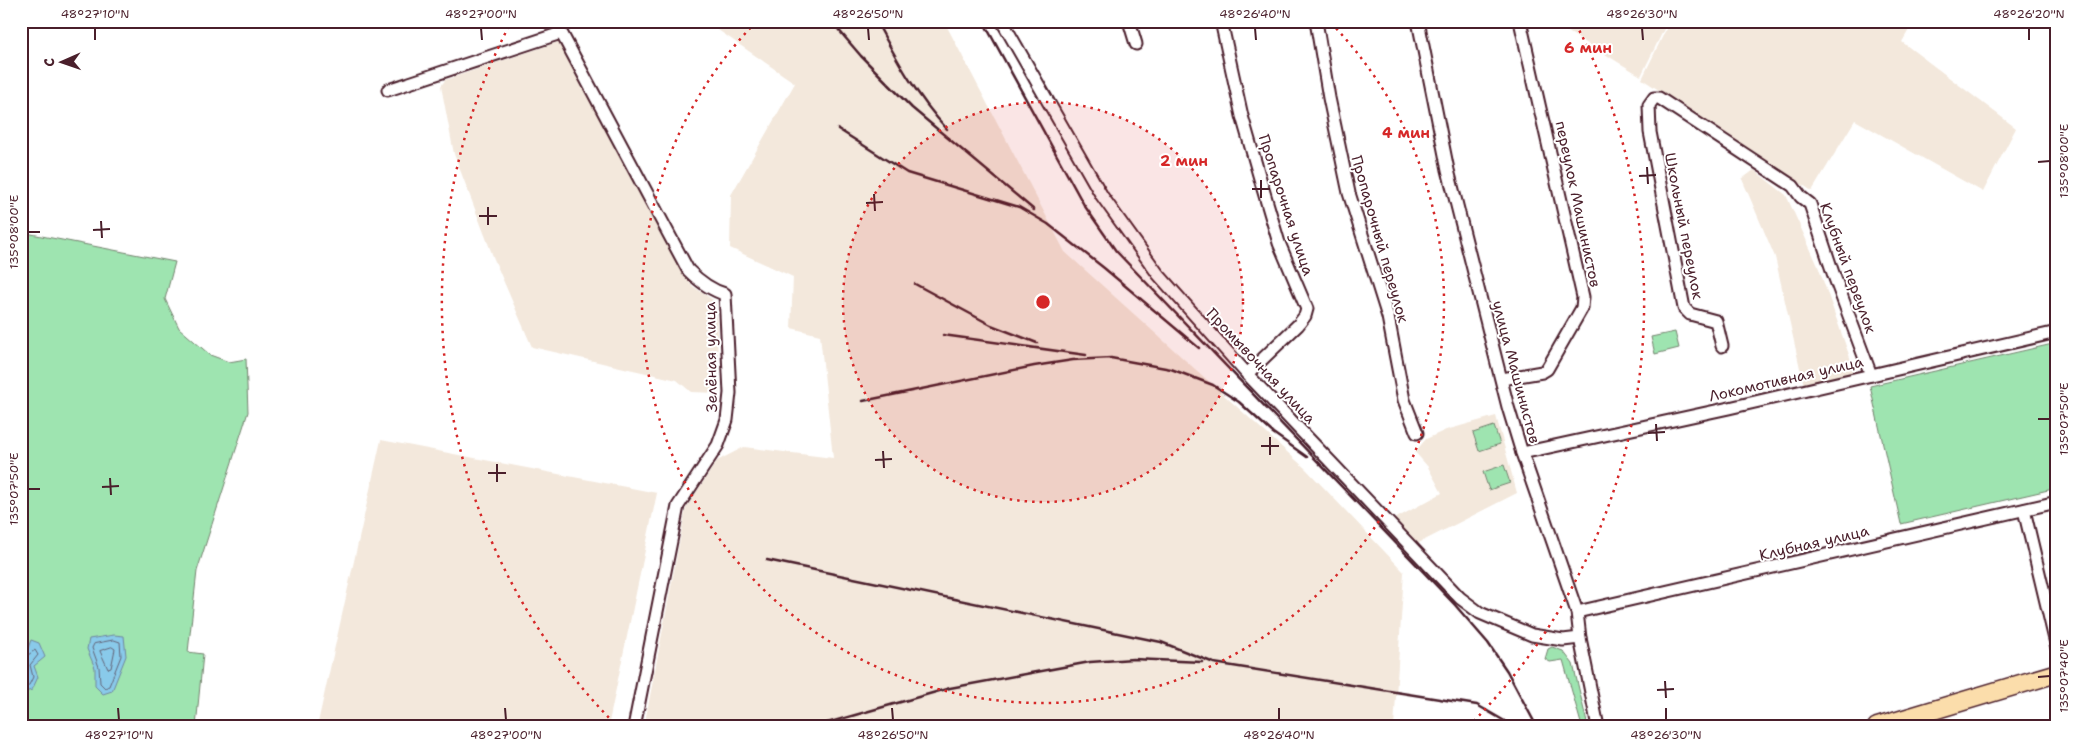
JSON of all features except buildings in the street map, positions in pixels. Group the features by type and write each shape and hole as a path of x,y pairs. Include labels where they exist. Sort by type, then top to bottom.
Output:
{"highway":[{"path":"1877,727 2057,673"}],"street":[{"name":"Зелёная улица","path":"555,21 688,270 698,281 715,291 726,294 730,394 727,420 718,445 678,506 634,727"},
{"name":"Промывочная улица","path":"1002,21 1084,165 1120,223 1178,298 1247,374 1460,598 1480,613 1532,636 1563,640 1580,638"},
{"path":"1129,21 1136,44"},
{"name":"Пропарочная улица","path":"1221,21 1242,116 1265,197 1279,243 1307,309 1305,316 1298,325 1247,374"},
{"name":"Пропарочный переулок","path":"1316,21 1329,98 1349,194 1388,317 1404,400 1417,433"},
{"name":"улица Машинистов","path":"1418,21 1448,170 1502,380 1522,453 1577,612 1580,638 1598,727"},
{"name":"переулок Машинистов","path":"1502,380 1542,372 1548,368 1582,308 1583,297 1520,21"},
{"path":"388,90 561,33"},
{"name":"Школьный переулок","path":"1659,98 1652,99 1649,105 1650,132 1684,308 1690,314 1716,321 1722,346"},
{"name":"Клубный переулок","path":"1659,98 1793,186 1810,204 1871,375"},
{"name":"Локомотивная улица","path":"1522,453 1587,440 2057,332"},
{"name":"Клубная улица","path":"1577,612 2057,502"},
{"path":"2024,510 2057,648"}],"shaded area":[{"path":"705,21 944,21 1065,252 1306,469 1404,572 1394,727 644,727 686,508 717,461 744,447 833,458 820,335 791,328 793,277 730,248 731,195 795,83"},
{"path":"1550,21 1668,21 1641,76"},
{"path":"1670,21 1914,21 1902,42 2016,128 1983,192 1855,120 1812,191 1642,79"},
{"path":"558,42 691,285 716,302 719,393 691,392 677,380 532,347 494,259 454,154 441,86 445,80"},
{"path":"1754,170 1786,195 1818,266 1855,372 1804,386 1775,257 1742,179"},
{"path":"1496,416 1517,493 1413,546 1391,521 1442,493 1428,467 1415,452 1426,439 1446,430"},
{"path":"381,440 657,493 608,727 317,727"}],"green space":[{"path":"21,232 175,262 165,299 179,328 210,355 229,362 246,359 248,412 197,571 188,652 203,654 196,727 21,727"},
{"path":"1675,332 1679,348 1655,354 1651,337"},
{"path":"2057,343 2057,488 1901,524 1870,386"},
{"path":"1494,426 1500,444 1479,451 1473,433"},
{"path":"1504,465 1510,483 1489,490 1483,472"},
{"path":"1552,647 1563,651 1573,664 1588,727 1582,727 1563,660 1550,662 1545,659 1548,649"}],"water":[{"path":"114,635 124,636 126,656 112,691 103,694 95,686 95,668 87,649 89,639"},
{"path":"31,640 39,643 45,657 34,666 38,677 32,690 21,693 21,641 27,651"}],"railway":[{"path":"831,21 861,56 912,108 1034,210"},
{"path":"876,21 917,91 947,129"},
{"path":"983,21 1084,205 1116,251 1455,605 1488,643 1507,671 1537,727"},
{"path":"838,129 907,173 1019,207 1048,224 1104,268 1199,348"},
{"path":"915,284 991,325 1037,343"},
{"path":"943,335 1086,355"},
{"path":"863,401 1034,366 1073,360 1111,358 1171,369 1213,385 1239,402 1273,433 1307,457"},
{"path":"767,560 1161,642 1214,663 1477,705 1515,727"},
{"path":"813,727 950,688 1090,662 1133,659 1202,662"}]}
